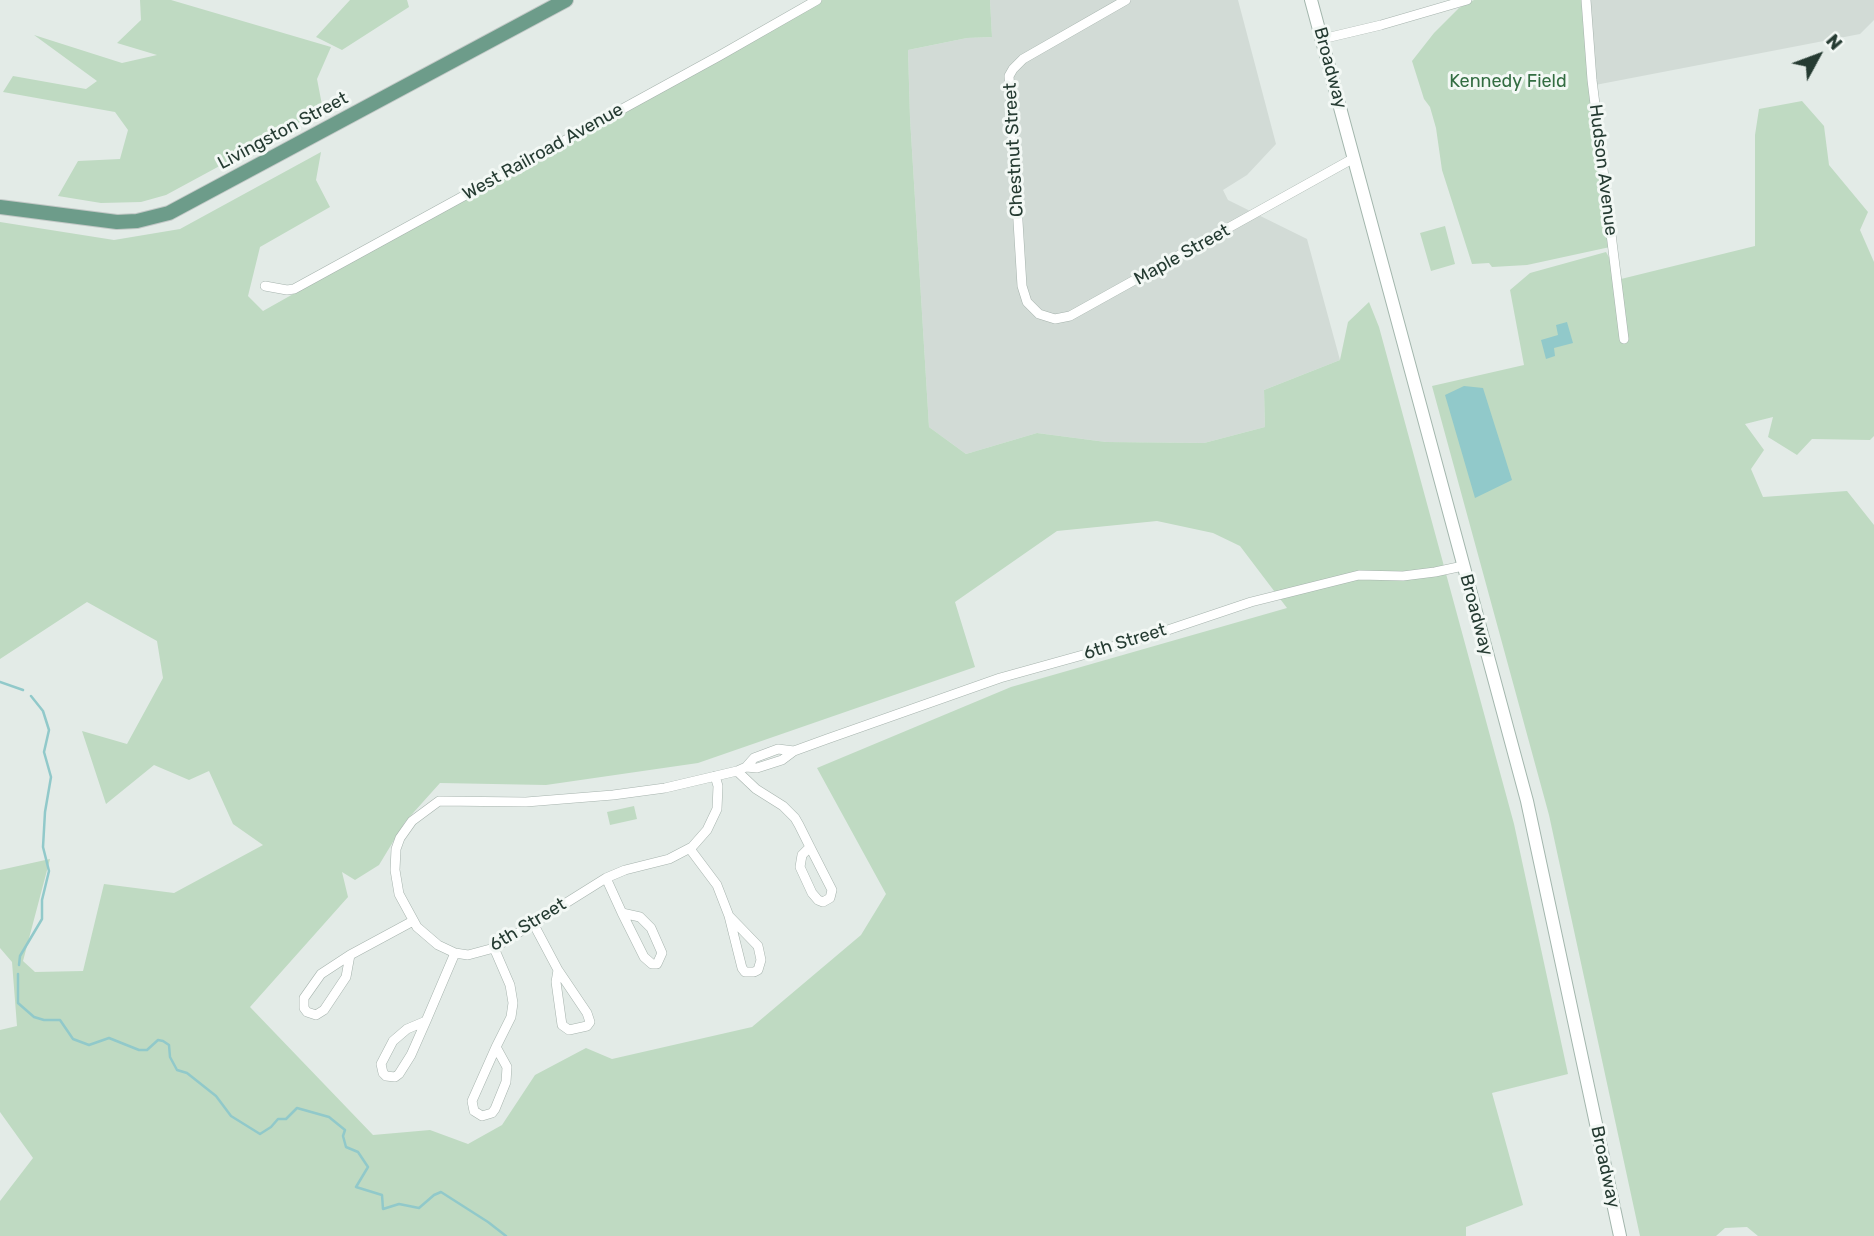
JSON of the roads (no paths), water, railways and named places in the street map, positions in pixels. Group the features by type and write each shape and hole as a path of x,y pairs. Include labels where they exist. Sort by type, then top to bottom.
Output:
{"main road":[{"name":"Livingston Street","path":"0,206 117,222 137,221 169,213 566,0"}],"street":[{"name":"West Railroad Avenue","path":"265,286 294,289 719,57 817,0"},
{"name":"Chestnut Street","path":"1021,282 1009,76 1023,59 1126,0"},
{"name":"Broadway","path":"1311,0 1527,801 1620,1236"},
{"path":"1322,39 1467,0"},
{"name":"Hudson Avenue","path":"1586,0 1592,80 1624,339"},
{"name":"Maple Street","path":"1021,282 1027,302 1039,314 1055,319 1070,316 1354,158"},
{"name":"6th Street","path":"690,849 669,859 625,870 606,878 494,948 468,955 455,953 430,941 413,921 396,883 396,849 404,830 433,804 446,801 526,802 613,795 665,788 747,767 757,768 782,760 794,751 1000,678 1144,638 1251,602 1359,575 1403,576 1463,566"},
{"path":"737,771 756,789 792,814 810,847 832,890 830,898 823,902 812,893 800,867 802,855 810,847"},
{"path":"715,776 718,786 717,809 707,830 690,849 717,885 729,916 742,968 745,972 754,972 758,970 761,960 758,946 729,916"},
{"path":"606,878 622,913 644,957 652,964 657,964 662,953 651,928 640,917 622,913"},
{"path":"350,955 346,976 324,1010 316,1015 307,1012 304,999 321,975 350,955 413,921"},
{"path":"533,923 558,970 587,1013 590,1022 587,1026 569,1030 562,1025 556,982 558,970"},
{"path":"494,948 510,985 513,1003 511,1017 496,1047 472,1101 474,1111 482,1116 495,1109 506,1082 507,1067 496,1047"},
{"path":"426,1021 407,1029 393,1041 381,1065 386,1076 395,1077 399,1074 411,1055 426,1021 455,953"}],"water":[{"path":"1567,322 1573,343 1554,348 1555,356 1546,359 1541,340 1558,335 1556,325"},
{"path":"1464,386 1483,388 1512,480 1475,498 1445,395"}],"waterway":[{"path":"0,682 23,690"},
{"path":"19,965 20,956 42,919 42,900 49,871 43,847 51,777 44,752 49,730 43,711 31,696"},
{"path":"18,974 18,1003 34,1017 60,1020 73,1039 89,1045 109,1038 139,1050 147,1050 158,1040 163,1041 169,1045 170,1057 177,1070 187,1073 216,1096 231,1116 260,1134 278,1119 286,1119 297,1108 329,1117 345,1130 343,1136 346,1147 358,1152 368,1167 356,1187 382,1195 383,1209 399,1204 419,1208 441,1192 506,1236"}],"park label":[{"name":"Kennedy Field","path":"1508,82"}]}
